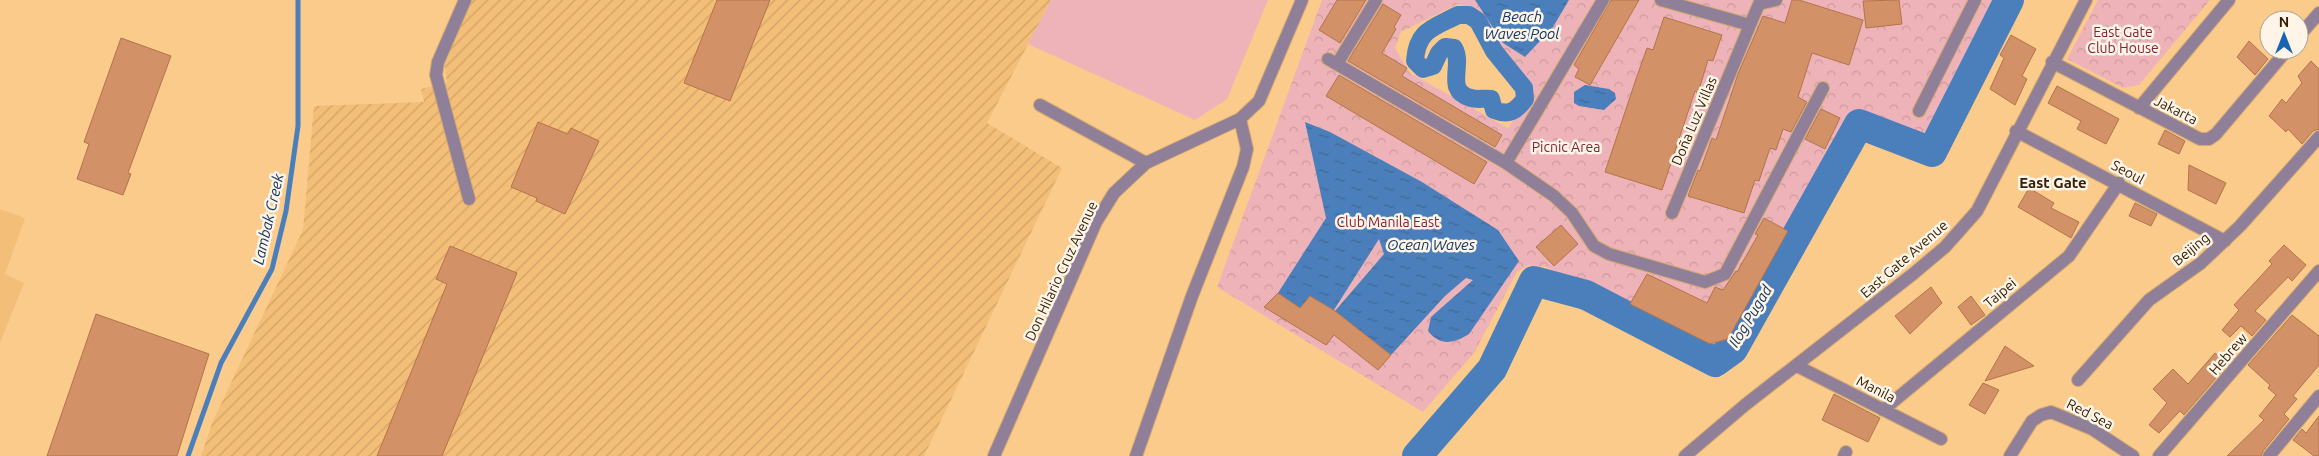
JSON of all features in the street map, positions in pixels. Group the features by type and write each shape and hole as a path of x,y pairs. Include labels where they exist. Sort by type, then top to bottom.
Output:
{"street":[{"path":"465,0 438,62 436,75 469,199"},
{"name":"Don Hilario Cruz Avenue","path":"994,456 1096,222 1114,193 1146,163 1240,119 1259,101 1302,0"},
{"path":"1376,0 1332,61 1506,164 1554,196 1566,208 1594,246 1609,254 1705,282 1725,274 1823,88"},
{"path":"1506,164 1602,0"},
{"path":"1661,0 1750,25"},
{"path":"1755,2 1776,0"},
{"path":"1919,111 1974,0"},
{"name":"East Gate Avenue","path":"1685,456 1945,247 1977,211 2052,62 2086,0"},
{"path":"2139,108 2229,0"},
{"name":"Doña Luz Villas","path":"1672,214 1750,25 1755,2"},
{"path":"2309,24 2319,13"},
{"name":"Jakarta","path":"2052,62 2200,139 2209,139 2216,134 2279,60"},
{"path":"1040,105 1146,163"},
{"path":"1136,456 1192,296 1243,167 1247,149 1240,119"},
{"name":"Seoul","path":"2016,132 2119,183 2226,241"},
{"name":"Beijing","path":"2078,380 2149,300 2201,263 2226,241 2319,137"},
{"name":"Taipei","path":"1883,410 2069,256 2119,183"},
{"name":"Hebrew","path":"2159,456 2319,271"},
{"name":"Manila","path":"1797,366 1940,439"},
{"path":"2269,456 2319,396"},
{"name":"Red Sea","path":"2010,456 2032,421 2041,415 2051,412 2092,429 2132,456"}],"shaded area":[{"path":"471,0 1051,0 987,123 1062,168 924,456 201,456 213,421 303,230 314,106 424,102 421,89 447,83 444,62"},
{"path":"0,209 25,218 5,274 24,283 0,343"}],"green space":[{"path":"1051,0 1268,0 1227,99 1195,120 1028,44"},
{"name":"Club Manila East","path":"1322,0 2000,0 1938,135 1924,142 1869,116 1858,114 1851,118 1730,341 1711,346 1545,267 1529,265 1517,272 1474,353 1423,412 1217,287","holes":["1458,4 1469,8 1495,50 1532,91 1508,128 1410,73 1395,48 1401,32"]},
{"name":"East Gate Club House","path":"2098,0 2210,0 2139,85 2123,88 2067,59"}],"water":[{"name":"Beach Waves Pool","path":"1475,0 1569,0 1553,27 1525,57 1503,43"},
{"path":"1585,85 1609,89 1615,93 1616,99 1604,110 1579,106 1574,103 1574,92"},
{"name":"Ocean Waves","path":"1305,122 1330,132 1422,182 1498,230 1519,261 1469,334 1458,340 1447,342 1437,339 1428,331 1431,317 1473,280 1466,278 1445,296 1391,355 1335,311 1384,254 1379,239 1334,310 1310,296 1300,308 1278,293 1326,218"}],"building":[{"path":"717,0 770,0 730,101 684,83"},
{"path":"1337,0 1366,0 1340,43 1319,30"},
{"path":"1611,0 1639,0 1590,85 1575,77 1579,69 1574,65"},
{"path":"1792,0 1799,0 1863,20 1849,65 1812,53 1798,97 1807,102 1791,132 1783,129 1776,150 1770,148 1759,181 1755,180 1744,213 1688,196 1698,170 1700,171 1712,138 1716,140 1738,74 1763,16 1785,23"},
{"path":"1899,0 1902,24 1866,28 1863,1"},
{"path":"1383,4 1401,15 1394,27 1396,29 1382,53 1407,68 1402,76 1502,135 1495,147 1348,61"},
{"path":"1664,17 1722,35 1713,61 1708,60 1698,93 1695,91 1662,190 1605,172 1647,48 1653,50"},
{"path":"2011,35 2036,49 2022,76 2027,79 2015,105 1990,89 2004,58 2000,55"},
{"path":"121,38 171,56 128,173 131,174 123,195 77,179 89,144 84,142"},
{"path":"2249,41 2259,50 2259,60 2267,60 2255,75 2237,57"},
{"path":"2311,61 2319,69 2319,129 2313,131 2302,144 2288,129 2286,132 2269,116 2282,99 2286,103 2302,83 2298,76"},
{"path":"1339,75 1487,162 1474,184 1326,96"},
{"path":"2057,86 2119,119 2106,144 2077,129 2081,121 2048,103"},
{"path":"1821,109 1840,118 1825,149 1805,139"},
{"path":"538,122 568,134 571,128 599,141 565,214 536,201 537,198 511,187"},
{"path":"2165,130 2185,141 2179,154 2158,144"},
{"path":"2189,165 2226,183 2216,204 2188,190"},
{"path":"2029,188 2054,203 2051,208 2079,222 2071,238 2018,207"},
{"path":"2135,203 2157,214 2151,226 2129,216"},
{"path":"1764,218 1788,231 1728,339 1710,344 1630,304 1647,274 1707,303 1715,287 1723,290 1737,272 1758,235 1755,234"},
{"path":"1561,225 1578,244 1554,266 1536,247"},
{"path":"2284,245 2306,265 2292,281 2288,277 2255,311 2266,320 2252,336 2241,326 2230,337 2222,330 2239,310 2234,305 2272,264 2269,261"},
{"path":"450,246 517,273 442,456 377,456 447,284 436,279"},
{"path":"1931,287 1942,303 1910,334 1895,316"},
{"path":"1278,293 1300,308 1310,296 1335,311 1391,355 1378,370 1334,335 1326,345 1264,307"},
{"path":"1971,296 1985,315 1971,325 1958,307"},
{"path":"96,314 209,354 177,456 47,456"},
{"path":"2292,315 2319,336 2319,365 2293,396 2297,399 2284,414 2289,419 2261,456 2227,456 2264,420 2259,416 2276,395 2268,388 2270,385 2248,365"},
{"path":"2005,346 2034,366 1985,381"},
{"path":"2215,353 2228,364 2184,415 2180,411 2159,433 2149,425 2167,403 2153,389 2173,369 2188,384"},
{"path":"1983,383 1999,390 1985,414 1969,405"},
{"path":"1834,394 1880,418 1868,442 1822,420"},
{"path":"2319,416 2319,456 2314,456 2293,440 2302,429 2306,433"}],"waterway":[{"name":"Lambak Creek","path":"188,456 221,363 272,269 286,211 298,126 298,0"},
{"name":"Ilog Pugad","path":"1417,456 1492,369 1534,281 1586,295 1715,362 1733,349 1859,124 1932,152 2009,0"},
{"path":"1458,15 1469,15 1478,21 1494,51 1524,88 1525,99 1512,111 1499,112 1494,110 1491,99 1473,99 1463,95 1458,90 1456,84 1457,62 1454,48 1445,47 1439,53 1433,66 1423,69 1415,61 1416,51 1423,36 1434,27 1458,15"}],"district":[{"name":"East Gate","path":"2053,182"}],"park label":[{"name":"Picnic Area","path":"1566,147"}]}
